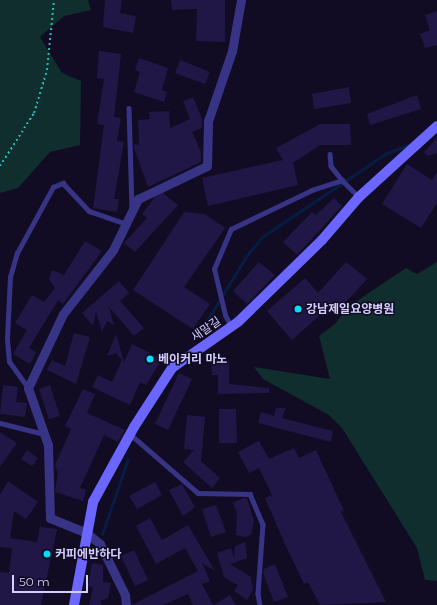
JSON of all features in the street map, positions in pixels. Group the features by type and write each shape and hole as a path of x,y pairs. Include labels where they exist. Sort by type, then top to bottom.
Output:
{"street":[{"path":"126,605 125,595 100,544 87,533 50,518 48,445 28,388 63,314 113,250 138,199 207,166 208,121 232,51 241,0"},
{"name":"새말길","path":"74,605 93,502 130,434 172,368 231,327 322,240 359,197 437,126"}],"lane":[{"path":"129,108 133,210"},
{"path":"330,154 331,166 359,197"},
{"path":"231,327 225,315 214,273 231,229 312,190 343,180"},
{"path":"28,388 10,362 7,338 10,277 17,253 53,187 63,183 89,211 126,224"},
{"path":"0,423 44,434"},
{"path":"130,434 198,493 250,494 263,524 258,594 260,605"}],"path":[{"path":"0,166 34,113 47,70 54,0"}],"green space":[{"path":"0,0 88,0 91,10 64,16 40,37 62,73 81,81 80,145 50,152 18,188 0,193"},
{"path":"437,262 437,581 425,580 417,548 342,428 329,415 263,379 254,367 330,379 319,336 335,324 348,307 406,268 417,274"}],"building":[{"path":"105,0 122,0 120,13 136,16 133,33 103,27"},
{"path":"171,0 225,0 225,42 196,41 197,9 172,10"},
{"path":"437,11 437,45 425,48 420,34 430,30 425,15"},
{"path":"99,51 121,54 114,117 121,118 117,141 124,142 114,199 119,199 117,212 93,208 104,125 97,124 104,79 97,78"},
{"path":"139,58 168,68 162,90 167,92 164,102 134,92 140,72 135,70"},
{"path":"180,60 210,72 205,84 175,73"},
{"path":"349,87 351,103 314,109 312,94"},
{"path":"417,95 421,109 370,125 367,114"},
{"path":"193,97 202,119 202,128 192,132 201,152 201,162 148,187 134,148 134,144 139,145 138,120 150,119 149,112 169,111 170,128 190,119 183,101"},
{"path":"320,124 350,124 351,145 320,145 293,163 298,185 208,206 202,178 283,160 276,148"},
{"path":"437,138 437,153 428,156 424,152"},
{"path":"407,164 432,180 437,172 437,203 421,228 382,204"},
{"path":"163,193 178,205 135,252 124,243 147,218 142,214 155,197"},
{"path":"334,198 342,206 297,255 283,242 312,212 316,215"},
{"path":"184,212 205,214 225,228 184,287 210,304 193,329 133,290"},
{"path":"85,241 102,251 63,304 58,300 29,348 36,352 30,364 13,354 27,330 15,323 32,295 44,302 55,288 49,279 52,270 64,275"},
{"path":"259,262 275,275 247,304 233,291"},
{"name":"강남제일요양병원","path":"346,262 367,279 342,306 336,301 292,340 267,311 305,278 318,293"},
{"path":"119,281 129,293 120,301 144,328 134,336 109,307 114,325 107,321 102,332 96,312 93,326 82,313"},
{"path":"74,333 90,337 76,384 47,370 52,360 65,366"},
{"path":"116,334 124,362 132,344 162,359 146,385 140,382 130,405 92,387 98,375 112,382 122,360 116,353 107,356"},
{"path":"211,360 229,360 229,384 269,388 269,393 218,394 218,375 212,375"},
{"path":"179,373 192,379 168,430 155,424"},
{"path":"3,385 18,387 16,402 27,403 25,417 0,414"},
{"path":"50,385 60,416 49,419 39,389"},
{"path":"83,389 95,394 87,413 125,430 118,442 104,435 80,488 86,490 83,501 55,492 58,472 55,465 71,429 65,426"},
{"path":"276,408 286,408 282,418 333,431 331,442 258,423 261,412 274,416"},
{"path":"219,409 236,409 237,443 219,443"},
{"path":"187,415 205,417 201,461 220,478 212,488 183,462 194,450 184,449"},
{"path":"0,432 17,443 0,467"},
{"path":"259,441 269,459 294,448 299,458 316,450 344,511 341,512 386,602 320,605 308,582 304,584 285,544 265,498 272,495 259,468 249,473 238,452"},
{"path":"27,450 38,458 32,466 21,459"},
{"path":"8,481 38,502 26,519 14,511 10,538 37,542 40,527 57,529 41,605 0,605 0,572 9,573 12,548 0,547 0,495"},
{"path":"155,482 162,495 137,509 129,496"},
{"path":"182,484 195,507 183,516 169,490"},
{"path":"243,498 247,498 254,521 251,535 245,537 236,535 237,513 233,503"},
{"path":"216,505 226,532 211,537 202,509"},
{"path":"150,518 162,540 188,525 215,571 202,563 210,581 202,584 213,605 193,605 188,594 163,605 132,605 198,571 185,548 156,564 136,526"},
{"path":"245,542 247,558 230,564 251,577 253,590 247,600 234,591 238,585 224,577 217,553 231,548 234,558 235,546"},
{"path":"134,550 148,580 135,586 121,556"},
{"path":"92,563 103,565 103,582 111,583 108,598 100,601 102,605 89,605 93,587 88,586"},
{"path":"275,564 288,597 274,602 263,573 264,569"},
{"path":"230,595 236,605 214,605"}],"waterway":[{"path":"198,335 247,255 262,237 385,154 407,145"},
{"path":"102,534 128,459"}],"place":[{"name":"강남제일요양병원","path":"298,309"},
{"name":"베이커리 마노","path":"150,359"},
{"name":"커피에반하다","path":"47,554"}]}
